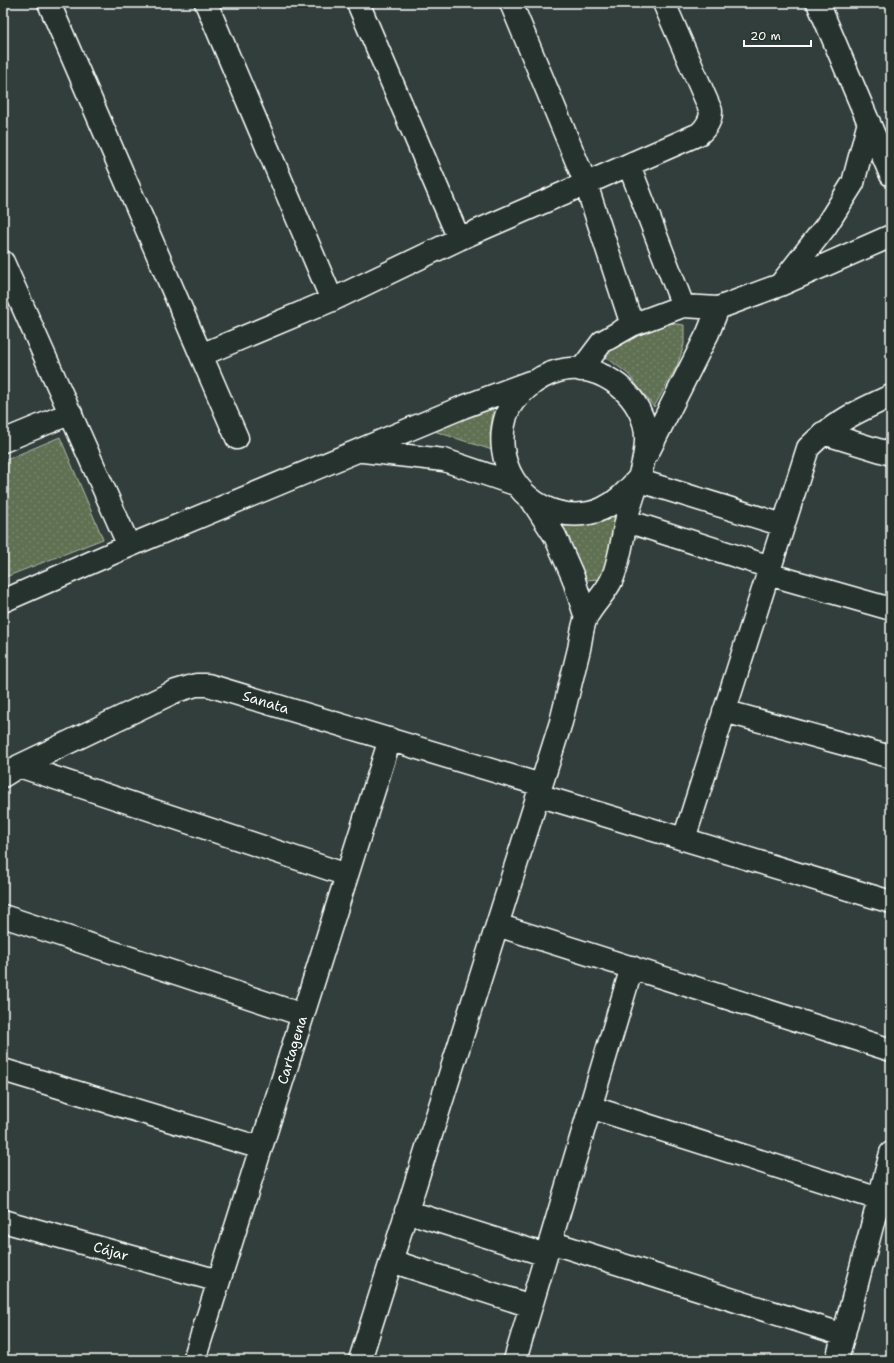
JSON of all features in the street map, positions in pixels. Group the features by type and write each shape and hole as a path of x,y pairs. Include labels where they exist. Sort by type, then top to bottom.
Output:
{"street":[{"path":"49,3 237,438"},
{"path":"206,3 332,300"},
{"path":"358,3 459,239"},
{"path":"511,3 586,184 632,325"},
{"path":"201,355 332,300 459,239 699,134 711,117 709,104 664,3"},
{"path":"818,3 891,175"},
{"path":"780,285 826,226 853,183 869,122"},
{"path":"630,165 683,306"},
{"path":"580,370 602,342 632,325 683,306 718,308 780,285 891,236"},
{"path":"3,262 130,546"},
{"path":"360,1360 561,722 586,618 612,580 637,480 646,457 708,333 718,308"},
{"path":"4,602 130,546 463,406 559,370 580,370 606,377 626,390 640,410 646,433 646,457"},
{"path":"537,379 519,395 506,415 502,439 504,463 515,484 532,501 555,536 573,577 586,618"},
{"path":"684,839 808,448 823,433 859,410 891,396"},
{"path":"3,441 71,413"},
{"path":"823,433 891,454"},
{"path":"360,450 444,460 515,484"},
{"path":"637,480 783,526"},
{"path":"532,501 554,512 578,515 601,510 622,498 637,480"},
{"path":"626,521 769,570 891,609"},
{"name":"Sanata","path":"11,771 176,691 196,685 208,685 390,739 684,839 891,902"},
{"path":"724,711 891,757"},
{"name":"Cartagena","path":"194,1360 390,739"},
{"path":"11,771 347,875"},
{"path":"3,916 303,1015"},
{"path":"497,925 891,1050"},
{"path":"515,1360 632,967"},
{"path":"3,1070 261,1148"},
{"path":"590,1107 879,1199"},
{"path":"837,1360 891,1153"},
{"path":"406,1211 548,1249 844,1335"},
{"name":"Cájar","path":"3,1221 219,1281"},
{"path":"390,1261 531,1306"}],"green space":[{"path":"662,322 684,325 684,345 677,366 654,407 628,374 602,354 618,342"},
{"path":"494,404 490,435 492,450 431,430"},
{"path":"60,437 103,539 3,578 3,461"},
{"path":"617,511 611,559 602,579 586,580 558,518"}]}
